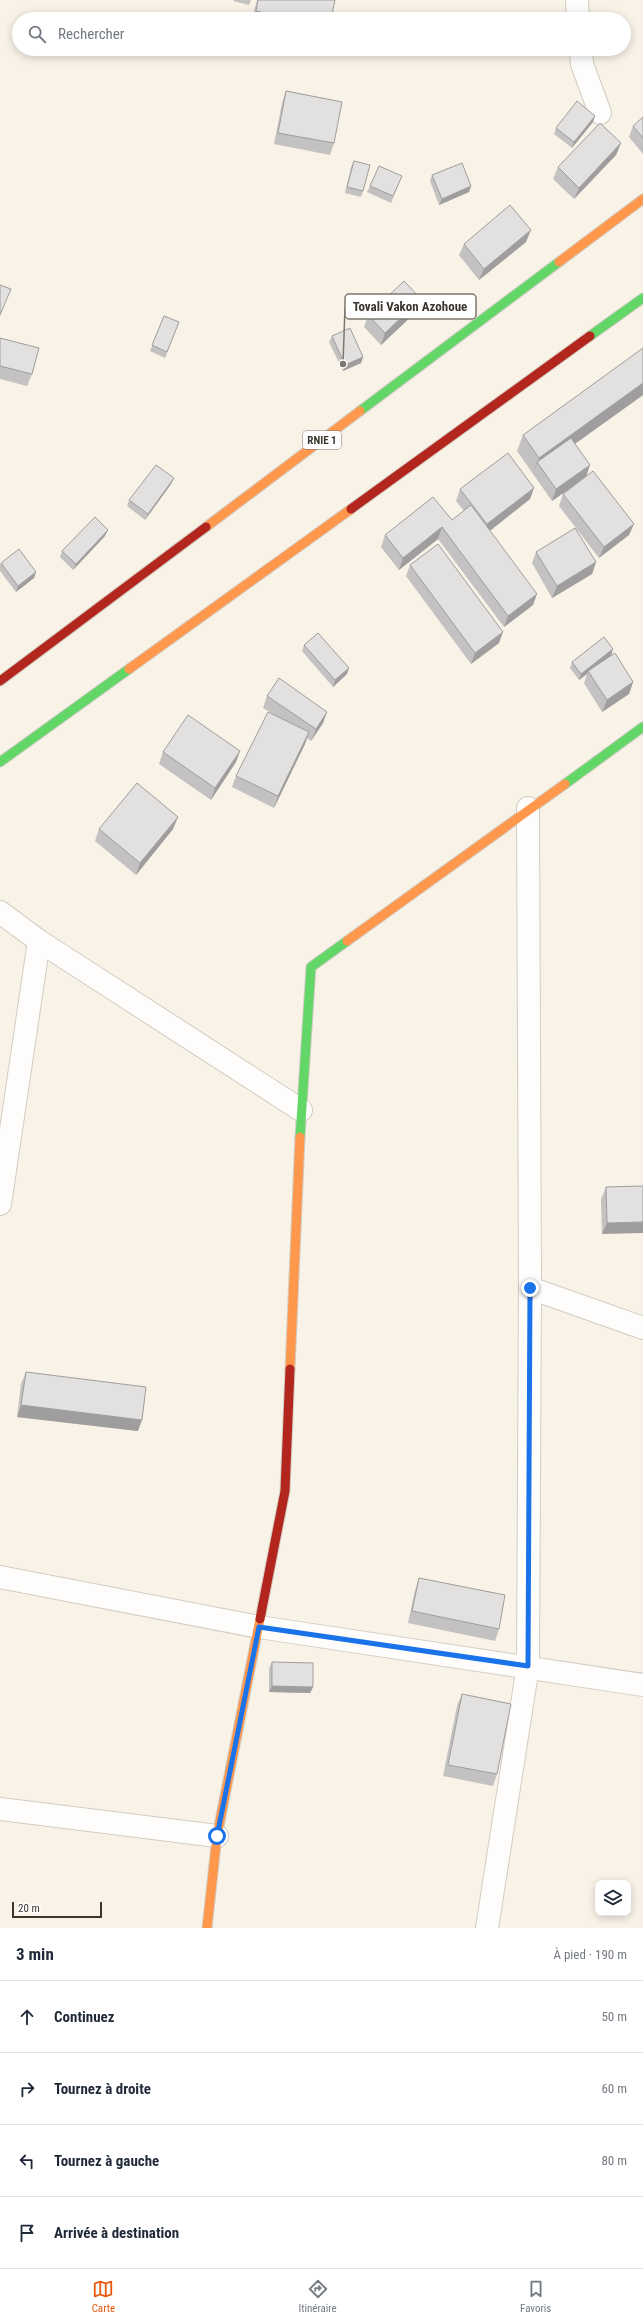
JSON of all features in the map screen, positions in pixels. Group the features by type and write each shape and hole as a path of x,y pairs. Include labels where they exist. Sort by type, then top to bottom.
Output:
{"main road":[{"name":"RNIE 1","path":"0,681 643,199"},
{"path":"0,762 643,298"},
{"path":"207,1928 217,1836 285,1491 301,1110 311,967 528,808 643,727"}],"street":[{"path":"577,0 578,12"},
{"path":"581,56 582,64 600,113"},
{"path":"487,1928 528,1666 530,1288 528,808"},
{"path":"0,912 39,941 301,1110"},
{"path":"0,1204 39,941"},
{"path":"530,1288 643,1328"},
{"path":"0,1577 259,1627 528,1666 643,1685"},
{"path":"0,1808 217,1836"}],"building":[{"path":"258,0 335,0 332,12 256,11"},
{"path":"286,91 342,102 334,143 278,133"},
{"path":"577,101 595,116 574,142 556,128"},
{"path":"643,117 643,138 633,126"},
{"path":"600,123 621,143 579,188 558,167"},
{"path":"354,161 370,165 363,191 347,187"},
{"path":"462,163 471,186 442,199 432,175"},
{"path":"379,166 402,176 393,196 370,186"},
{"path":"510,205 531,230 484,269 464,244"},
{"path":"404,281 421,299 385,333 368,315"},
{"path":"0,285 11,289 0,315"},
{"path":"164,316 179,322 167,352 152,345"},
{"path":"350,328 363,357 345,365 332,336"},
{"path":"0,338 39,348 32,374 0,366"},
{"path":"643,348 643,383 539,458 523,435"},
{"path":"571,438 590,465 556,489 537,462"},
{"path":"508,453 534,488 487,524 460,489"},
{"path":"156,465 174,478 148,514 129,500"},
{"path":"593,471 634,524 604,547 563,494"},
{"path":"433,497 452,520 471,505 537,594 508,616 442,527 403,558 385,535"},
{"path":"95,517 108,530 76,564 62,551"},
{"path":"575,528 596,562 557,586 536,552"},
{"path":"438,544 503,632 475,653 410,565"},
{"path":"19,549 36,572 18,586 1,563"},
{"path":"318,633 349,668 335,680 304,645"},
{"path":"604,637 613,649 581,674 572,662"},
{"path":"615,653 633,682 607,700 588,671"},
{"path":"279,678 327,712 316,729 267,696"},
{"path":"268,712 309,732 278,796 236,776"},
{"path":"188,715 240,751 215,788 163,752"},
{"path":"137,783 178,817 140,863 99,829"},
{"path":"643,1186 643,1222 607,1223 606,1187"},
{"path":"26,1372 146,1387 142,1420 21,1405"},
{"path":"419,1578 505,1595 499,1629 412,1611"},
{"path":"272,1662 313,1663 313,1687 272,1686"},
{"path":"462,1694 511,1704 497,1774 448,1765"}],"traffic: fast":[{"path":"360,411 559,262"},
{"path":"590,336 643,298"},
{"path":"0,762 129,669"},
{"path":"565,784 643,727"},
{"path":"300,1137 311,967 347,941"}],"traffic: slow":[{"path":"559,262 643,199"},
{"path":"206,527 360,411"},
{"path":"129,669 351,509"},
{"path":"347,941 565,784"},
{"path":"290,1369 300,1137"},
{"path":"207,1928 217,1836 260,1619"}],"traffic: jam":[{"path":"351,509 590,336"},
{"path":"0,681 206,527"},
{"path":"260,1619 285,1491 290,1369"}],"place":[{"name":"Tovali Vakon Azohoue","path":"343,364"}],"route":[{"path":"217,1836 259,1627 528,1666 530,1288"}]}
